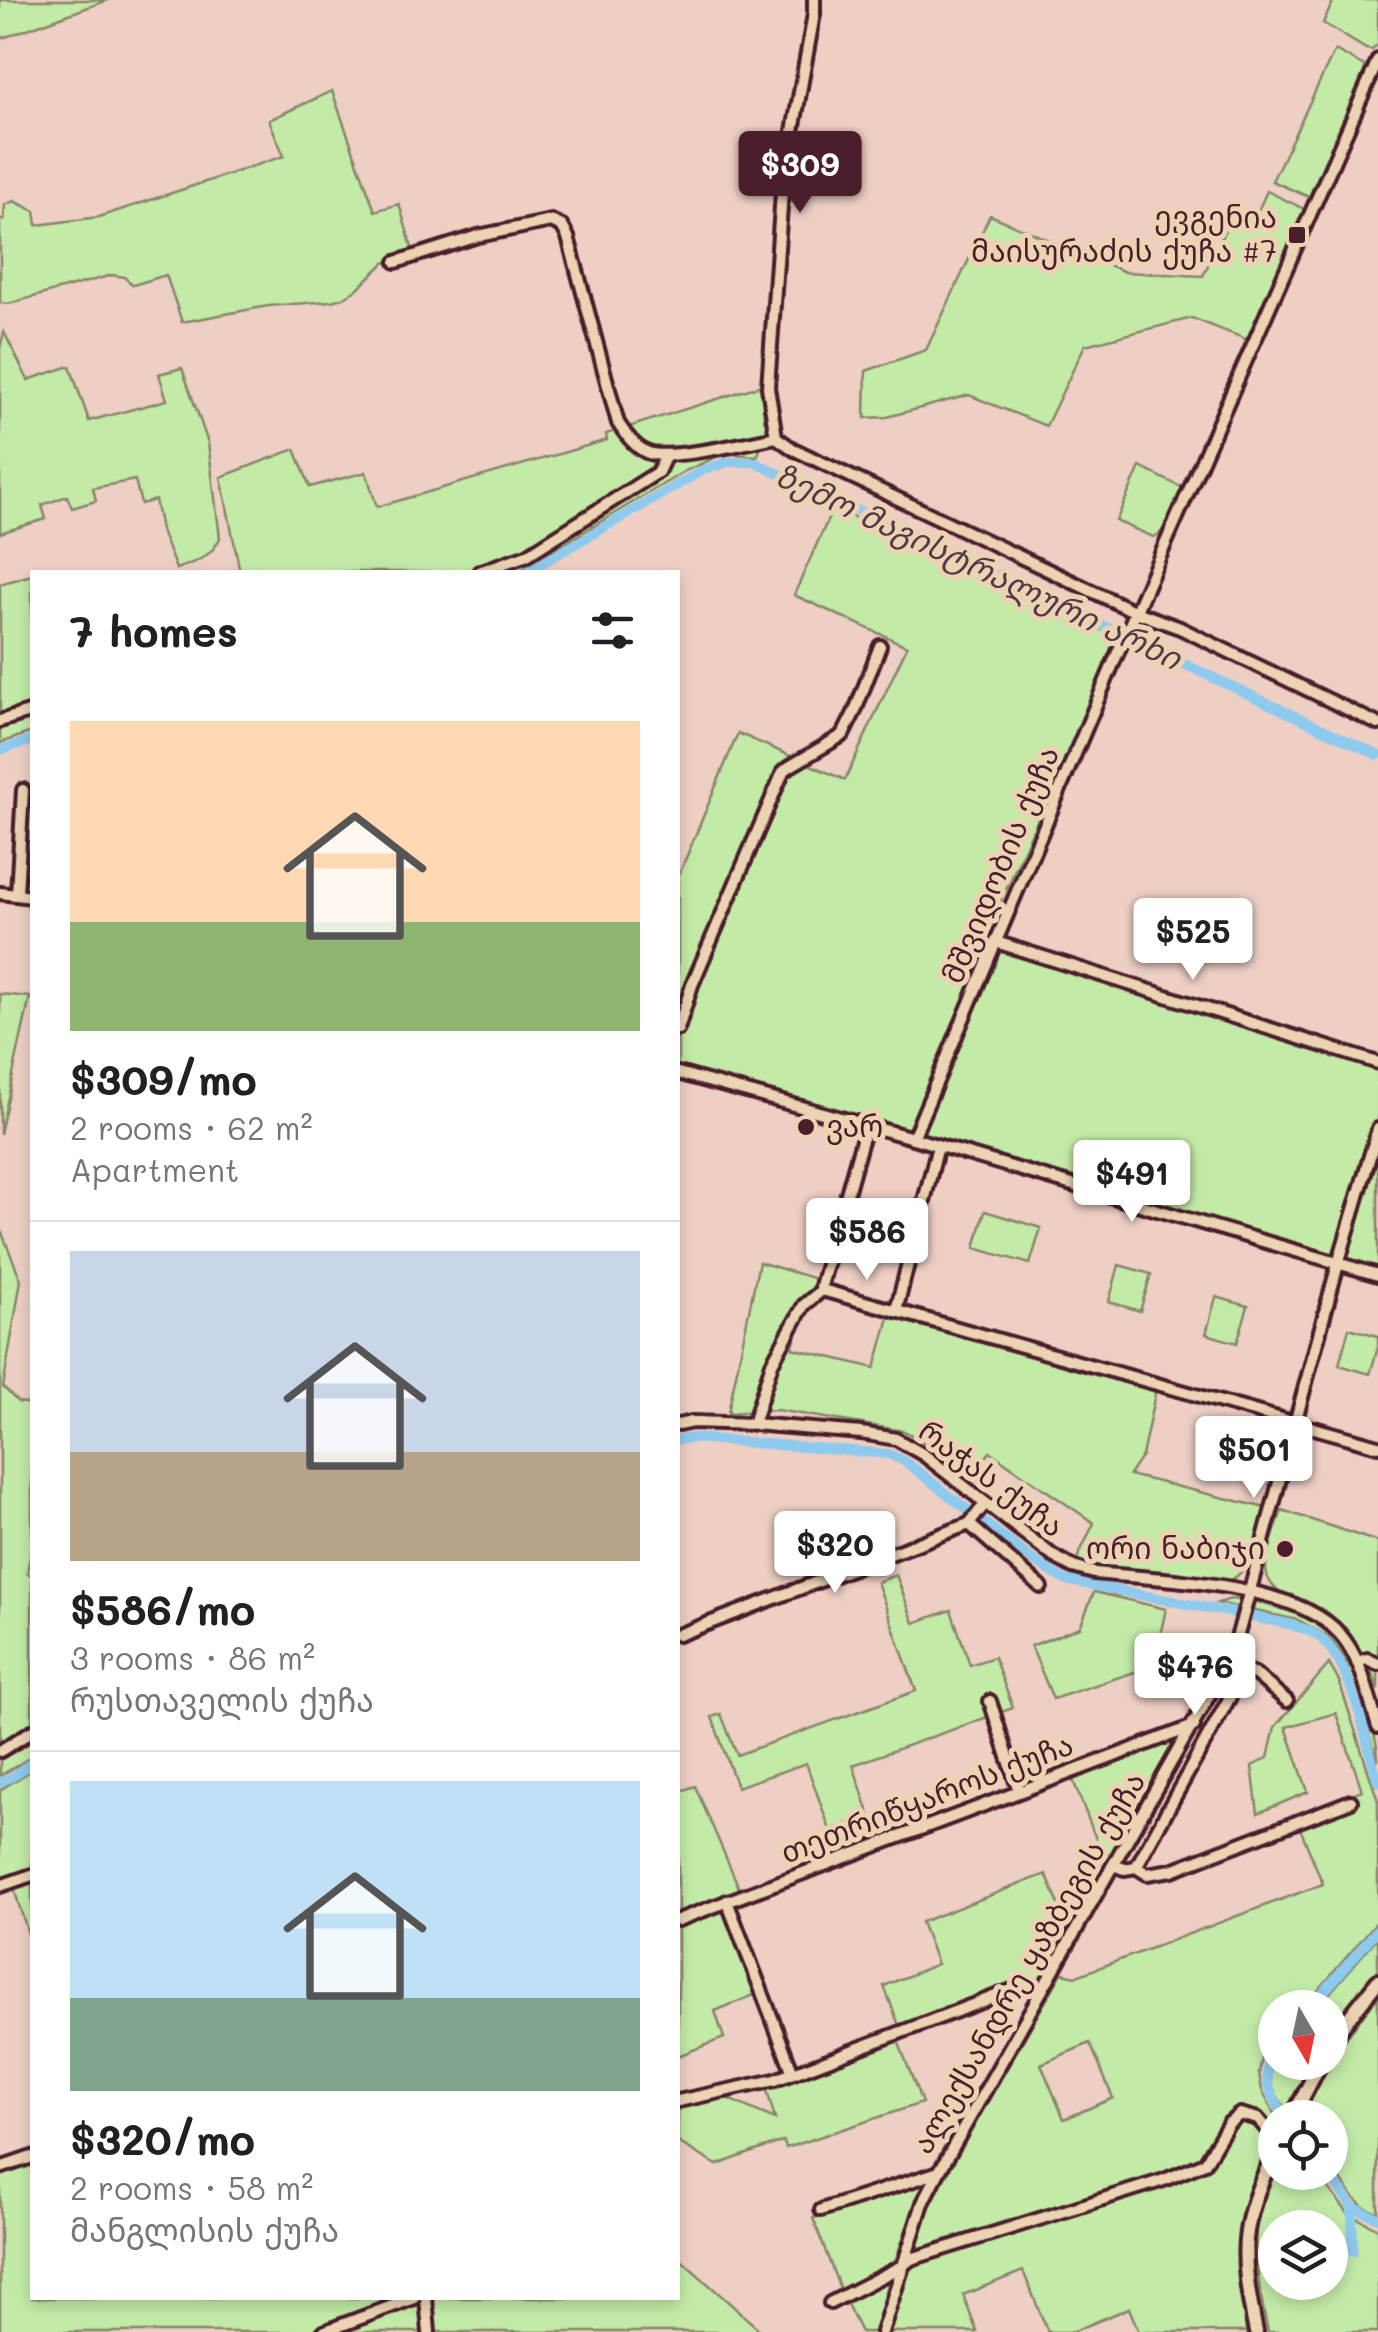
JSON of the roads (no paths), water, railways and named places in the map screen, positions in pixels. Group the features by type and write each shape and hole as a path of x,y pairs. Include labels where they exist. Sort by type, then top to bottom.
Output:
{"main road":[{"path":"1348,2022 1378,1981"},
{"path":"1256,2332 1245,2279 1244,2248 1259,2190"}],"street":[{"path":"814,0 782,194 768,387 776,437 793,450 1134,617 1180,628 1378,724"},
{"name":"მშვიდობის ქუჩა","path":"913,1138 1120,646 1378,60"},
{"path":"396,262 478,236 551,221 562,226 618,423 627,437 648,453 666,455 776,437"},
{"path":"485,570 527,555 658,472 666,455"},
{"path":"680,1023 699,967 783,772 843,735 880,646"},
{"path":"0,720 30,712"},
{"path":"17,894 23,790"},
{"path":"0,893 30,897"},
{"path":"996,942 1378,1063"},
{"path":"680,1074 1378,1275"},
{"path":"822,1290 866,1126"},
{"name":"ალექსანდრე ყაზბეგის ქუჩა","path":"882,2332 923,2203 939,2172 1234,1654 1378,1129"},
{"path":"896,1312 938,1146"},
{"path":"822,1290 1378,1446"},
{"path":"752,1424 772,1364 804,1305 822,1290"},
{"name":"რაჭას ქუჩა","path":"680,1425 752,1424 896,1439 924,1455 983,1506 1072,1567 1248,1595 1306,1609 1340,1635 1357,1662 1378,1727"},
{"path":"680,1634 970,1523 983,1506"},
{"path":"970,1523 1041,1587"},
{"path":"1357,1662 1362,1659 1378,1664"},
{"path":"1136,1867 1241,1677 1247,1671 1255,1674 1287,1701"},
{"path":"990,1701 1019,1790"},
{"name":"თეთრიწყაროს ქუჩა","path":"680,1915 727,1901 1194,1726"},
{"path":"0,1751 30,1733"},
{"path":"1114,1866 1136,1867 1147,1874 1172,1870 1351,1801"},
{"path":"0,1886 30,1876"},
{"path":"727,1901 793,2073"},
{"path":"680,2101 775,2080 1020,1987 1040,1993"},
{"path":"830,2304 911,2259 1146,2186 1206,2162 1228,2124 1240,2114 1258,2119"},
{"path":"0,2168 30,2158"},
{"path":"821,2210 939,2172"},
{"path":"323,2332 409,2300"},
{"path":"426,2300 429,2332"}],"waterway":[{"name":"ზემო მაგისტრალური არხი","path":"530,570 703,470 728,462 754,462 1378,755"},
{"name":"ზემო მაგისტრალური არხი","path":"0,750 30,741"},
{"path":"680,1440 888,1454 902,1460 1034,1561 1065,1580 1289,1624 1312,1632 1324,1641 1343,1669 1358,1707 1378,1782"},
{"path":"0,1782 30,1764"},
{"path":"1325,1990 1378,1929"},
{"path":"1268,2080 1275,2100"},
{"path":"1340,2190 1352,2207 1378,2218"},
{"path":"1352,2207 1353,2251"}],"place":[{"name":"ევგენია მაისურაძის ქუჩა #7","path":"1297,235"},
{"name":"ვარ","path":"806,1127"},
{"name":"ორი ნაბიჯი","path":"1285,1549"}]}
